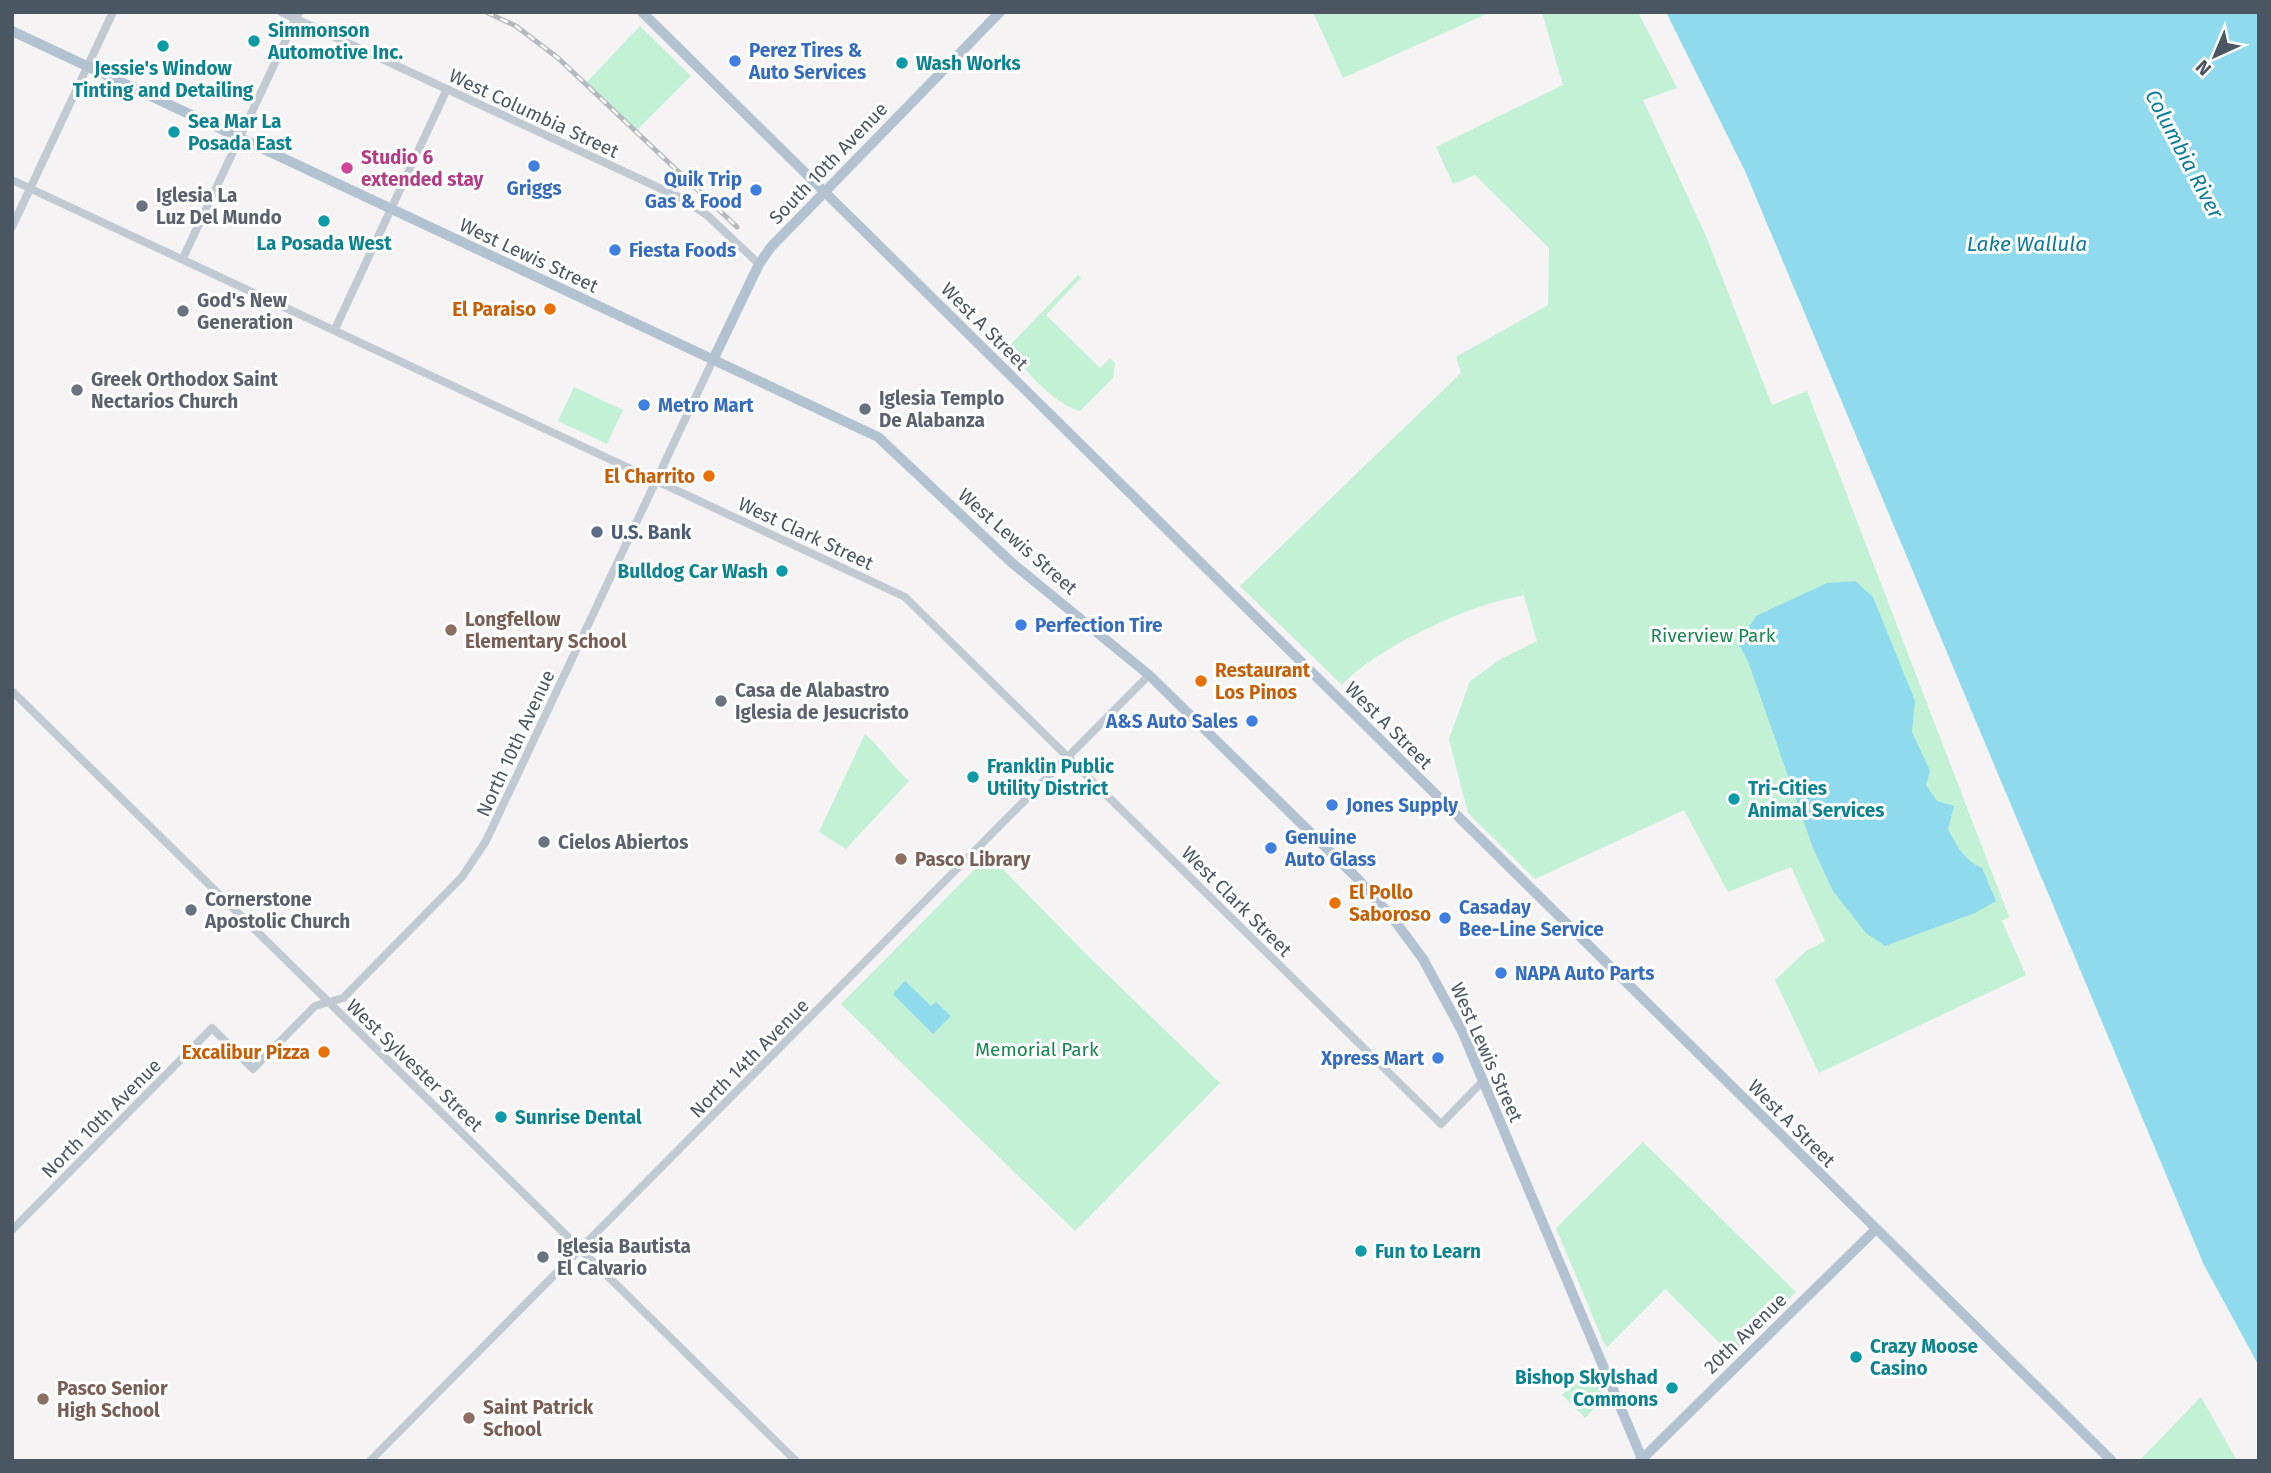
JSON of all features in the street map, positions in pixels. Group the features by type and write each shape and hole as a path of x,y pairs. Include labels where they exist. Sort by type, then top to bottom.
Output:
{"main road":[{"name":"West A Street","path":"642,12 2112,1461"},
{"name":"South 10th Avenue","path":"713,360 759,264 824,192 1000,12"},
{"name":"West Lewis Street","path":"12,31 878,437 1011,562 1149,675 1386,911 1437,983 1483,1081 1642,1460"},
{"name":"20th Avenue","path":"1642,1460 1875,1230"}],"street":[{"path":"12,226 113,12"},
{"name":"West Columbia Street","path":"281,12 297,16 688,202 715,222 759,264"},
{"path":"183,258 297,16"},
{"path":"335,329 447,89"},
{"name":"West Clark Street","path":"12,180 905,597 1441,1124 1483,1081"},
{"name":"North 10th Avenue","path":"12,1230 212,1028 253,1069 315,1006 343,998 476,860 713,360"},
{"name":"North 14th Avenue","path":"370,1461 1149,675"},
{"name":"West Sylvester Street","path":"12,691 796,1461"}],"green space":[{"path":"1313,12 1491,12 1343,78"},
{"name":"Riverview Park","path":"1542,12 1638,12 1677,88 1643,100 1706,236 1772,405 1807,391 2009,917 2002,921 2026,975 1819,1073 1775,980 1806,951 1825,941 1791,867 1728,892 1684,810 1535,879 1468,813 1449,739 1470,681 1501,659 1537,641 1522,589 1523,596 1479,607 1401,642 1357,671 1342,685 1240,586 1461,373 1456,357 1548,305 1549,248 1475,175 1453,184 1436,147 1563,85"},
{"path":"640,26 691,76 637,130 587,82"},
{"path":"1078,275 1081,278 1046,315 1100,368 1110,358 1115,363 1113,378 1080,411 1060,402 1039,384 1021,363 1011,344"},
{"path":"574,387 623,410 607,444 558,421"},
{"path":"865,734 909,781 846,849 819,832"},
{"name":"Memorial Park","path":"989,855 1089,957 1220,1083 1075,1231 841,1004"},
{"path":"1643,1142 1796,1292 1732,1355 1665,1289 1606,1348 1556,1228"},
{"path":"1591,1367 1604,1398 1585,1418 1562,1395"},
{"path":"2201,1397 2237,1461 2139,1461"}],"water":[{"name":"Lake Wallula","path":"1666,12 2259,12 2259,1366 2204,1265 1745,171"},
{"path":"1855,581 1873,597 1915,701 1912,732 1930,771 1926,785 1937,801 1954,806 1948,829 1965,856 1982,868 1996,901 1975,913 1885,946 1866,933 1833,891 1813,848 1749,664 1739,644 1756,616 1827,583"},
{"path":"905,981 931,1006 936,1002 951,1016 933,1034 893,994"}],"railway":[{"path":"486,12 516,26 558,58 737,227"}],"place":[{"name":"Simmonson Automotive Inc.","path":"254,41"},
{"name":"Jessie's Window Tinting and Detailing","path":"163,46"},
{"name":"Perez Tires & Auto Services","path":"735,61"},
{"name":"Wash Works","path":"902,63"},
{"name":"Sea Mar La Posada East","path":"174,132"},
{"name":"Griggs","path":"534,166"},
{"name":"Studio 6 extended stay","path":"347,168"},
{"name":"Quik Trip Gas & Food","path":"756,190"},
{"name":"Iglesia La Luz Del Mundo","path":"142,206"},
{"name":"La Posada West","path":"324,221"},
{"name":"Fiesta Foods","path":"615,250"},
{"name":"El Paraiso","path":"550,309"},
{"name":"God's New Generation","path":"183,311"},
{"name":"Greek Orthodox Saint Nectarios Church","path":"77,390"},
{"name":"Metro Mart","path":"644,405"},
{"name":"Iglesia Templo De Alabanza","path":"865,409"},
{"name":"El Charrito","path":"709,476"},
{"name":"U.S. Bank","path":"597,532"},
{"name":"Bulldog Car Wash","path":"782,571"},
{"name":"Perfection Tire","path":"1021,625"},
{"name":"Longfellow Elementary School","path":"451,630"},
{"name":"Restaurant Los Pinos","path":"1201,681"},
{"name":"Casa de Alabastro Iglesia de Jesucristo","path":"721,701"},
{"name":"A&S Auto Sales","path":"1252,721"},
{"name":"Franklin Public Utility District","path":"973,777"},
{"name":"Tri-Cities Animal Services","path":"1734,799"},
{"name":"Jones Supply","path":"1332,805"},
{"name":"Cielos Abiertos","path":"544,842"},
{"name":"Genuine Auto Glass","path":"1271,848"},
{"name":"Pasco Library","path":"901,859"},
{"name":"El Pollo Saboroso","path":"1335,903"},
{"name":"Cornerstone Apostolic Church","path":"191,910"},
{"name":"Casaday Bee-Line Service","path":"1445,918"},
{"name":"NAPA Auto Parts","path":"1501,973"},
{"name":"Excalibur Pizza","path":"324,1052"},
{"name":"Xpress Mart","path":"1438,1058"},
{"name":"Sunrise Dental","path":"501,1117"},
{"name":"Fun to Learn","path":"1361,1251"},
{"name":"Iglesia Bautista El Calvario","path":"543,1257"},
{"name":"Crazy Moose Casino","path":"1856,1357"},
{"name":"Bishop Skylshad Commons","path":"1672,1388"},
{"name":"Pasco Senior High School","path":"43,1399"},
{"name":"Saint Patrick School","path":"469,1418"}],"water label":[{"name":"Columbia River","path":"2184,154"}]}
